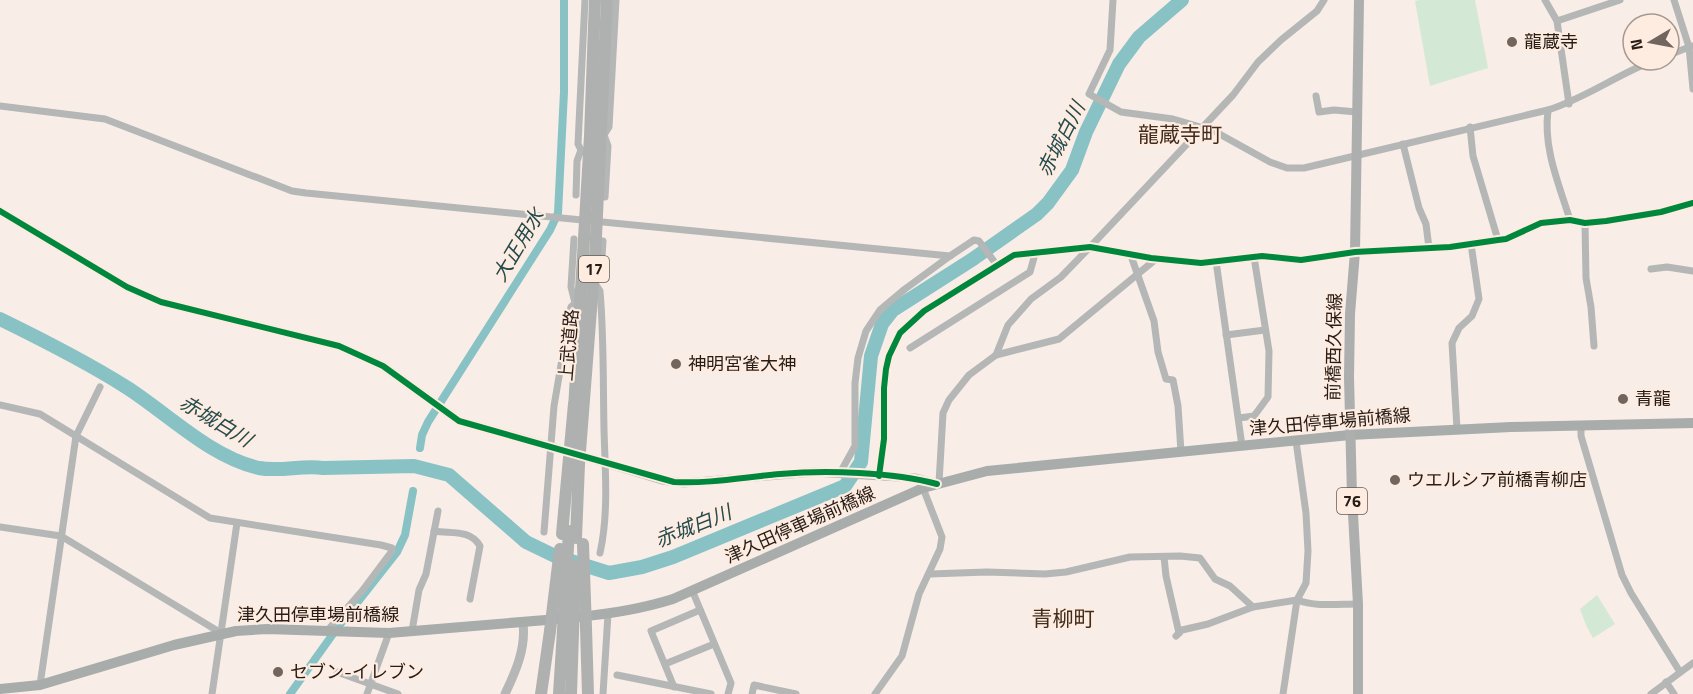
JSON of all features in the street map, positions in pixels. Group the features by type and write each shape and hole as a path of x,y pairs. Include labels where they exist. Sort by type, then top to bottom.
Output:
{"highway":[{"name":"上武道路","path":"591,220 585,151 598,136 595,0"},
{"name":"上武道路","path":"572,537 579,464 591,220 607,0"},
{"name":"上武道路","path":"571,694 568,631 578,301 588,281"},
{"name":"17","path":"572,537 586,628 588,694"},
{"name":"17","path":"541,694 550,631 572,537"},
{"name":"上武道路","path":"559,694 568,631"}],"main road":[{"name":"前橋西久保線","path":"1358,694 1358,604 1350,435 1350,314 1355,252 1359,0"},
{"name":"津久田停車場前橋線","path":"0,689 38,688 221,633 267,629 389,633 523,623 608,614 650,606 692,590 923,488 987,471 1350,435 1457,429 1693,423"}],"street":[{"path":"576,195 578,161 585,151 578,144 585,0"},
{"path":"605,196 608,146 598,136 609,127 616,0"},
{"path":"1113,0 1110,50 1089,94 1121,112 1173,119 1214,131 1270,162 1287,168 1304,168 1470,127 1548,111 1569,104 1628,72"},
{"path":"996,355 1008,325 1031,299 1061,277 1233,94 1258,62 1317,11 1324,0"},
{"path":"1545,0 1557,21 1569,104"},
{"path":"1557,21 1600,3 1620,0"},
{"path":"1674,0 1691,46 1693,89"},
{"path":"1316,96 1319,111 1357,112"},
{"path":"0,106 105,119 292,191 950,256"},
{"path":"1548,111 1546,125 1550,154 1570,220"},
{"path":"1470,127 1473,156 1498,240"},
{"path":"1403,144 1419,208 1426,224 1429,248"},
{"path":"876,476 884,440 886,369 897,339 910,322 924,311 995,264 1014,255 1090,247 1156,259 1201,263 1254,257 1301,260 1355,252 1429,248 1506,239 1541,223 1570,220 1585,223 1661,212 1693,203"},
{"path":"0,211 127,287 161,302 339,346 383,366 459,421 554,448"},
{"path":"1585,223 1586,278 1594,346"},
{"path":"544,532 554,448 554,406 570,312 578,301 571,292 574,239"},
{"path":"840,473 855,446 855,382 858,358 866,331 880,310 974,240 979,240 995,264"},
{"path":"588,281 602,272 603,241"},
{"path":"1457,429 1452,343 1459,328 1472,316 1479,298 1471,244"},
{"path":"910,348 1030,272 1035,254"},
{"path":"1130,254 1154,321 1162,370 1166,379 1173,380 1178,406 1180,452"},
{"path":"1239,417 1254,416 1268,397 1269,351 1254,257"},
{"path":"593,459 662,480 684,483 814,472 916,478 938,484 943,413 969,375 996,355 1059,339 1156,259"},
{"path":"1216,261 1242,446"},
{"path":"1651,269 1667,267 1693,272"},
{"path":"588,281 596,283 600,291 605,462 604,535 600,553"},
{"path":"1226,335 1265,330"},
{"path":"38,688 76,436 100,387"},
{"path":"0,405 40,414 210,518 392,548 392,552 362,591 327,632"},
{"path":"1581,425 1581,436 1622,575 1680,672"},
{"path":"1283,694 1297,600 1306,583 1308,551 1306,513 1296,441"},
{"path":"875,694 902,656 919,594 940,549 942,537 923,488"},
{"path":"412,631 418,590 426,574 438,511"},
{"path":"212,694 237,523"},
{"path":"0,527 61,536 221,633"},
{"path":"434,531 452,534 466,533 480,546 470,599"},
{"path":"930,573 1045,574 1066,572 1130,557 1200,558 1215,579 1230,586 1253,607"},
{"path":"1164,557 1178,635 1182,630 1208,624 1253,607 1297,600 1304,603 1358,604"},
{"path":"692,590 731,683 728,694"},
{"path":"674,687 651,631 700,610"},
{"path":"603,694 608,614"},
{"path":"505,694 521,651 524,638 523,623"},
{"path":"367,694 389,633"},
{"path":"665,664 714,644"},
{"path":"1651,694 1693,663"},
{"path":"337,672 398,694"},
{"path":"616,675 711,694"},
{"path":"1666,682 1674,694"},
{"path":"752,694 754,685 796,694"}],"green space":[{"path":"1475,0 1488,68 1430,86 1415,1"},
{"path":"1597,595 1615,624 1593,638 1580,609"}],"waterway":[{"name":"大正用水","path":"420,448 422,435 428,422 550,230 558,213 564,92 564,0"},
{"name":"赤城白川","path":"0,319 111,377 206,444 241,462 259,468 275,469 414,466 449,475 526,542 555,556 609,573 642,567 673,557 845,486 861,462 871,356 882,324 893,310 973,259 1037,214 1048,203 1072,170 1086,132 1119,64 1139,37 1182,0"},
{"name":"大正用水","path":"290,694 338,627 397,552 405,535 413,491"}],"cycle path":[{"path":"879,476 884,439 886,369 889,356 900,333 924,311 1014,255 1090,247 1151,258 1201,263 1262,256 1301,260 1355,252 1450,247 1506,239 1541,223 1570,220 1585,223 1606,221 1661,212 1693,203"},
{"path":"0,211 127,287 161,302 339,346 383,366 459,421 674,482 838,472 900,477 937,484"}],"place":[{"name":"龍蔵寺","path":"1512,42"},
{"name":"神明宮雀大神","path":"676,364"},
{"name":"青龍","path":"1623,399"},
{"name":"ウエルシア前橋青柳店","path":"1395,480"},
{"name":"セブン-イレブン","path":"278,672"}],"district":[{"name":"龍蔵寺町","path":"1180,135"},
{"name":"青柳町","path":"1063,619"}]}
